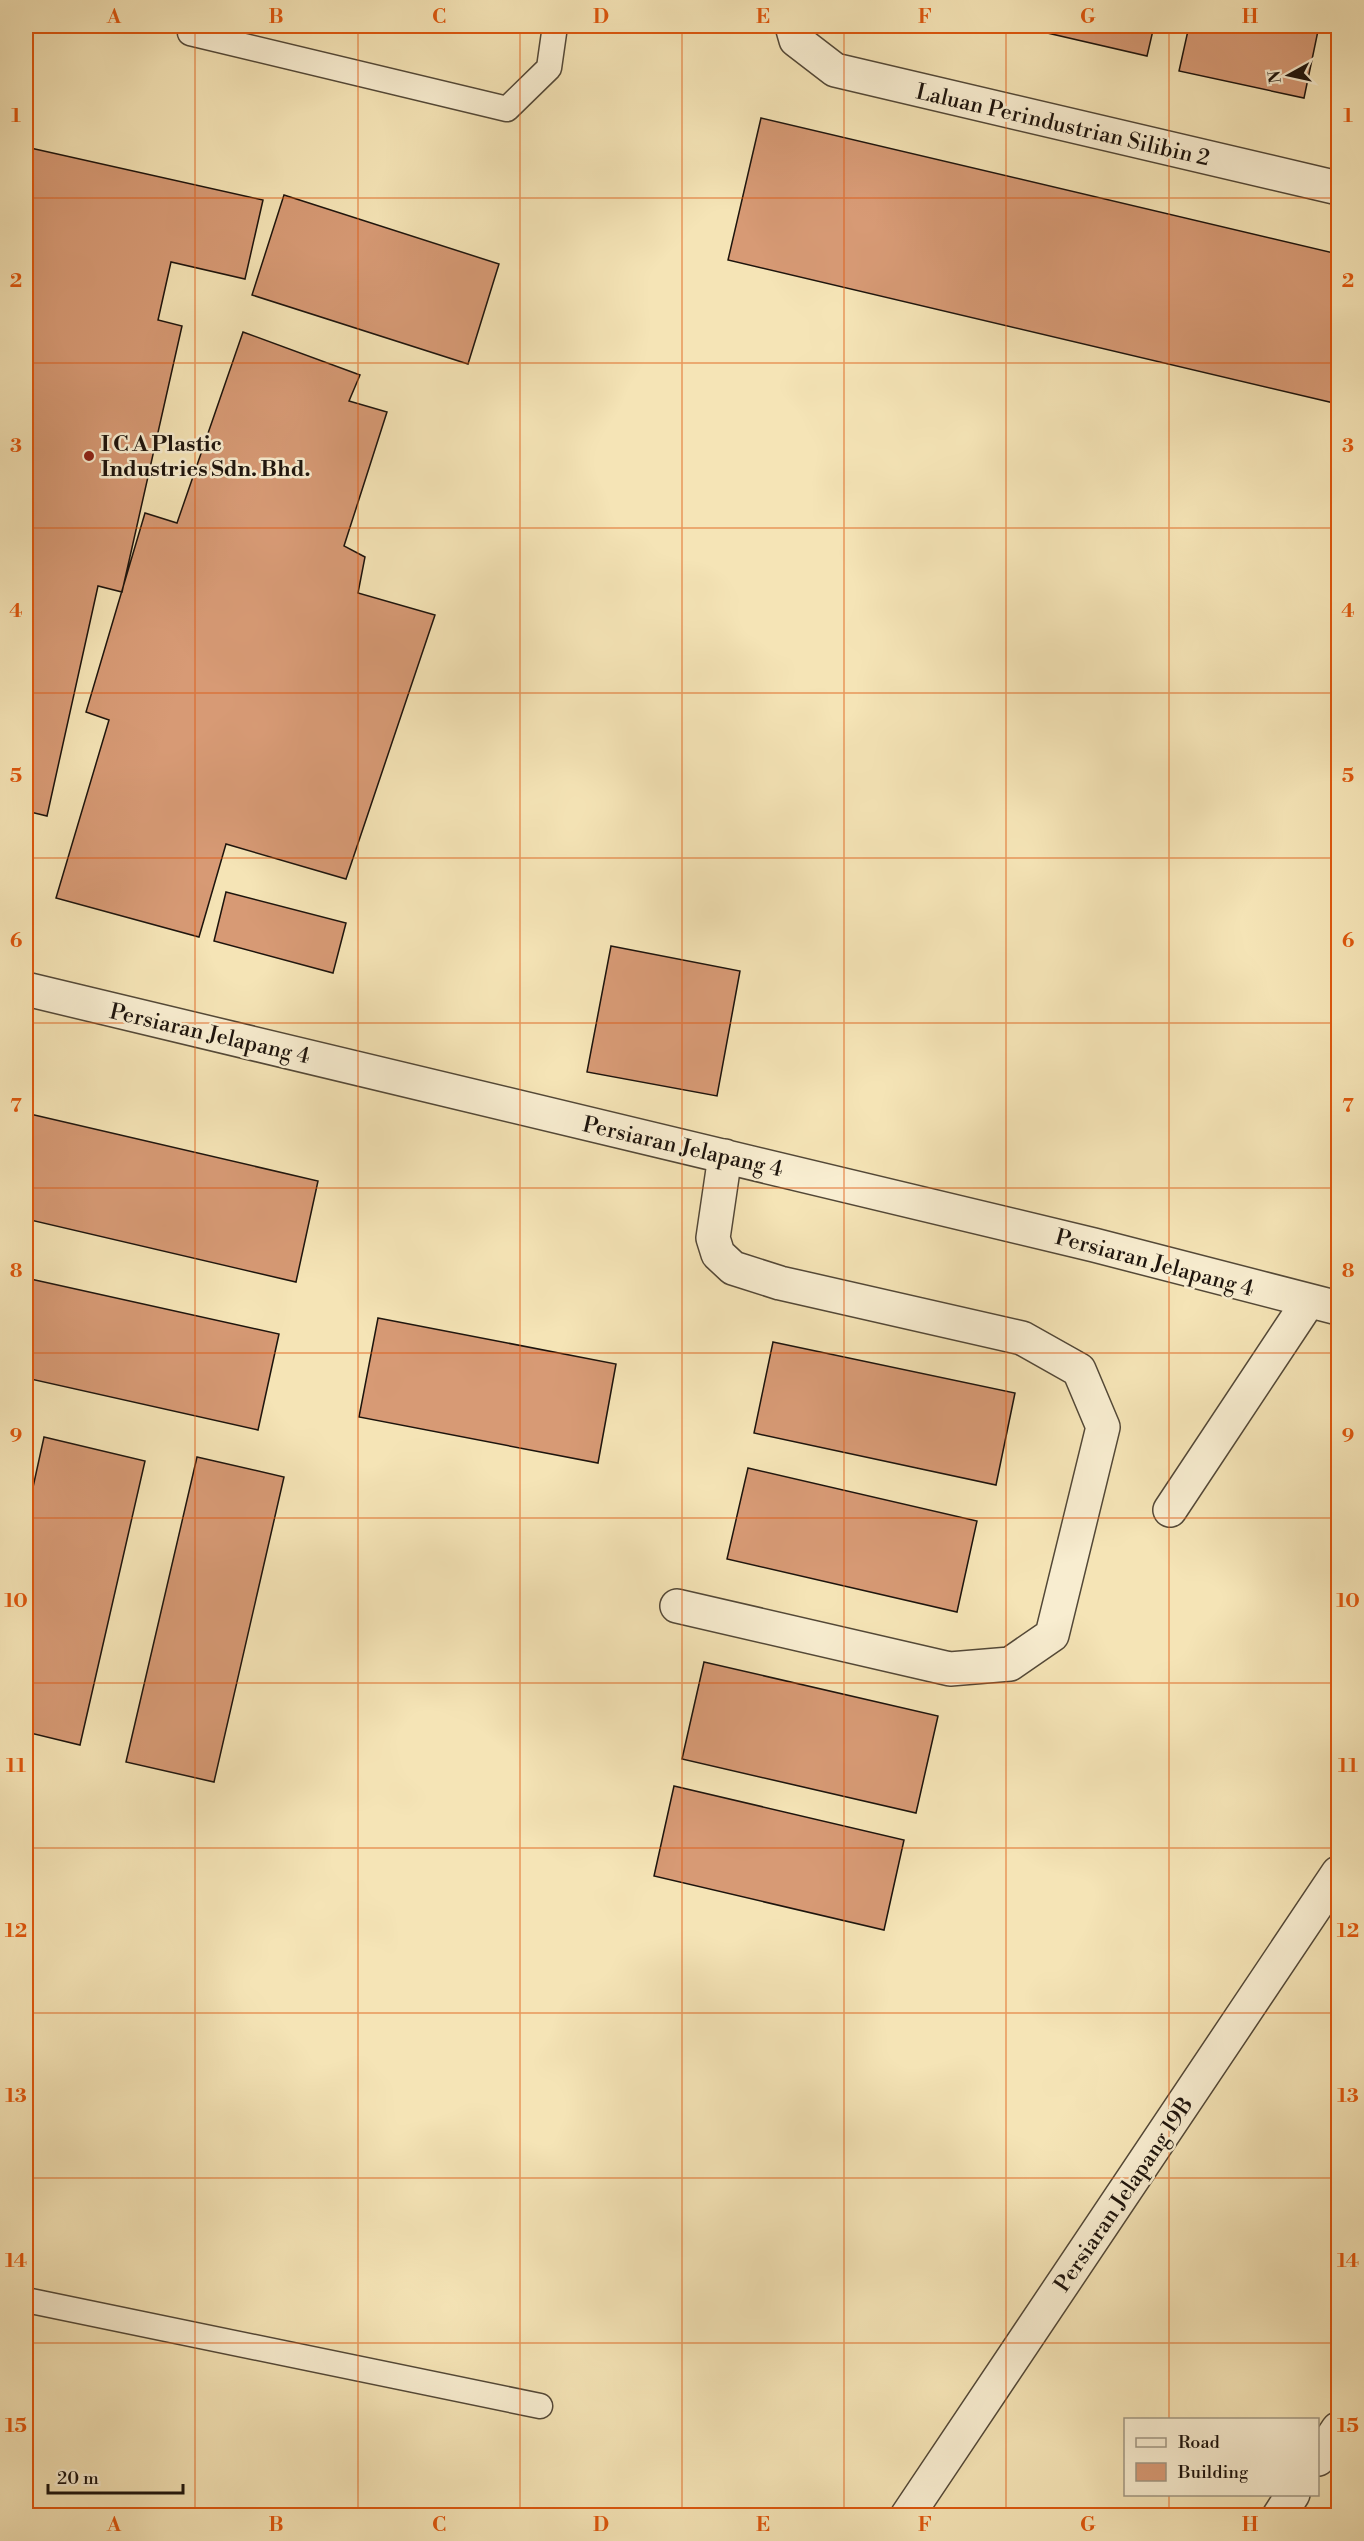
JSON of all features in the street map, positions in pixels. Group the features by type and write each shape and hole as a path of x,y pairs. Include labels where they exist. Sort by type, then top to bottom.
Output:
{"street":[{"name":"Laluan Perindustrian Silibin 2","path":"794,33 835,70 1338,188"},
{"name":"Persiaran Jelapang 4","path":"26,989 1094,1245 1323,1305"},
{"path":"677,1606 950,1669 1010,1664 1052,1635 1102,1427 1079,1370 1022,1338 780,1283 733,1268 718,1254 713,1238 725,1156"},
{"path":"1170,1510 1323,1305"},
{"name":"Persiaran Jelapang 19B","path":"907,2516 1338,1874"},
{"path":"1319,2456 1338,2429"},
{"path":"1279,2516 1292,2496"}],"lane":[{"path":"192,26 190,33 507,109 549,68 555,26"},
{"path":"26,2300 540,2406"}],"building":[{"path":"1017,26 1154,26 1147,56"},
{"path":"1189,26 1319,26 1304,98 1179,71"},
{"path":"1338,89 1338,115 1332,114"},
{"path":"761,118 1338,254 1338,404 728,260"},
{"name":"I C A Plastic Industries Sdn. Bhd.","path":"26,147 263,200 245,279 171,262 158,320 182,326 122,592 98,586 47,816 26,811"},
{"path":"284,195 499,264 468,364 252,295"},
{"path":"243,332 360,375 349,401 387,412 344,546 365,557 358,593 435,615 346,879 226,844 199,937 56,898 109,720 86,712 145,513 177,523"},
{"path":"226,892 346,923 333,973 214,941"},
{"path":"611,946 740,971 717,1096 587,1072"},
{"path":"30,1114 318,1181 296,1282 26,1219 26,1134"},
{"path":"26,1278 279,1334 258,1430 26,1378"},
{"path":"378,1318 616,1364 598,1463 359,1417"},
{"path":"773,1342 1015,1393 996,1485 754,1433"},
{"path":"44,1437 145,1461 80,1745 26,1732 26,1519"},
{"path":"197,1457 284,1477 214,1782 126,1762"},
{"path":"748,1468 977,1521 957,1612 727,1559"},
{"path":"704,1662 938,1716 916,1813 682,1759"},
{"path":"674,1786 904,1840 884,1930 654,1876"}],"place":[{"name":"I C A Plastic Industries Sdn. Bhd.","path":"89,456"}]}
